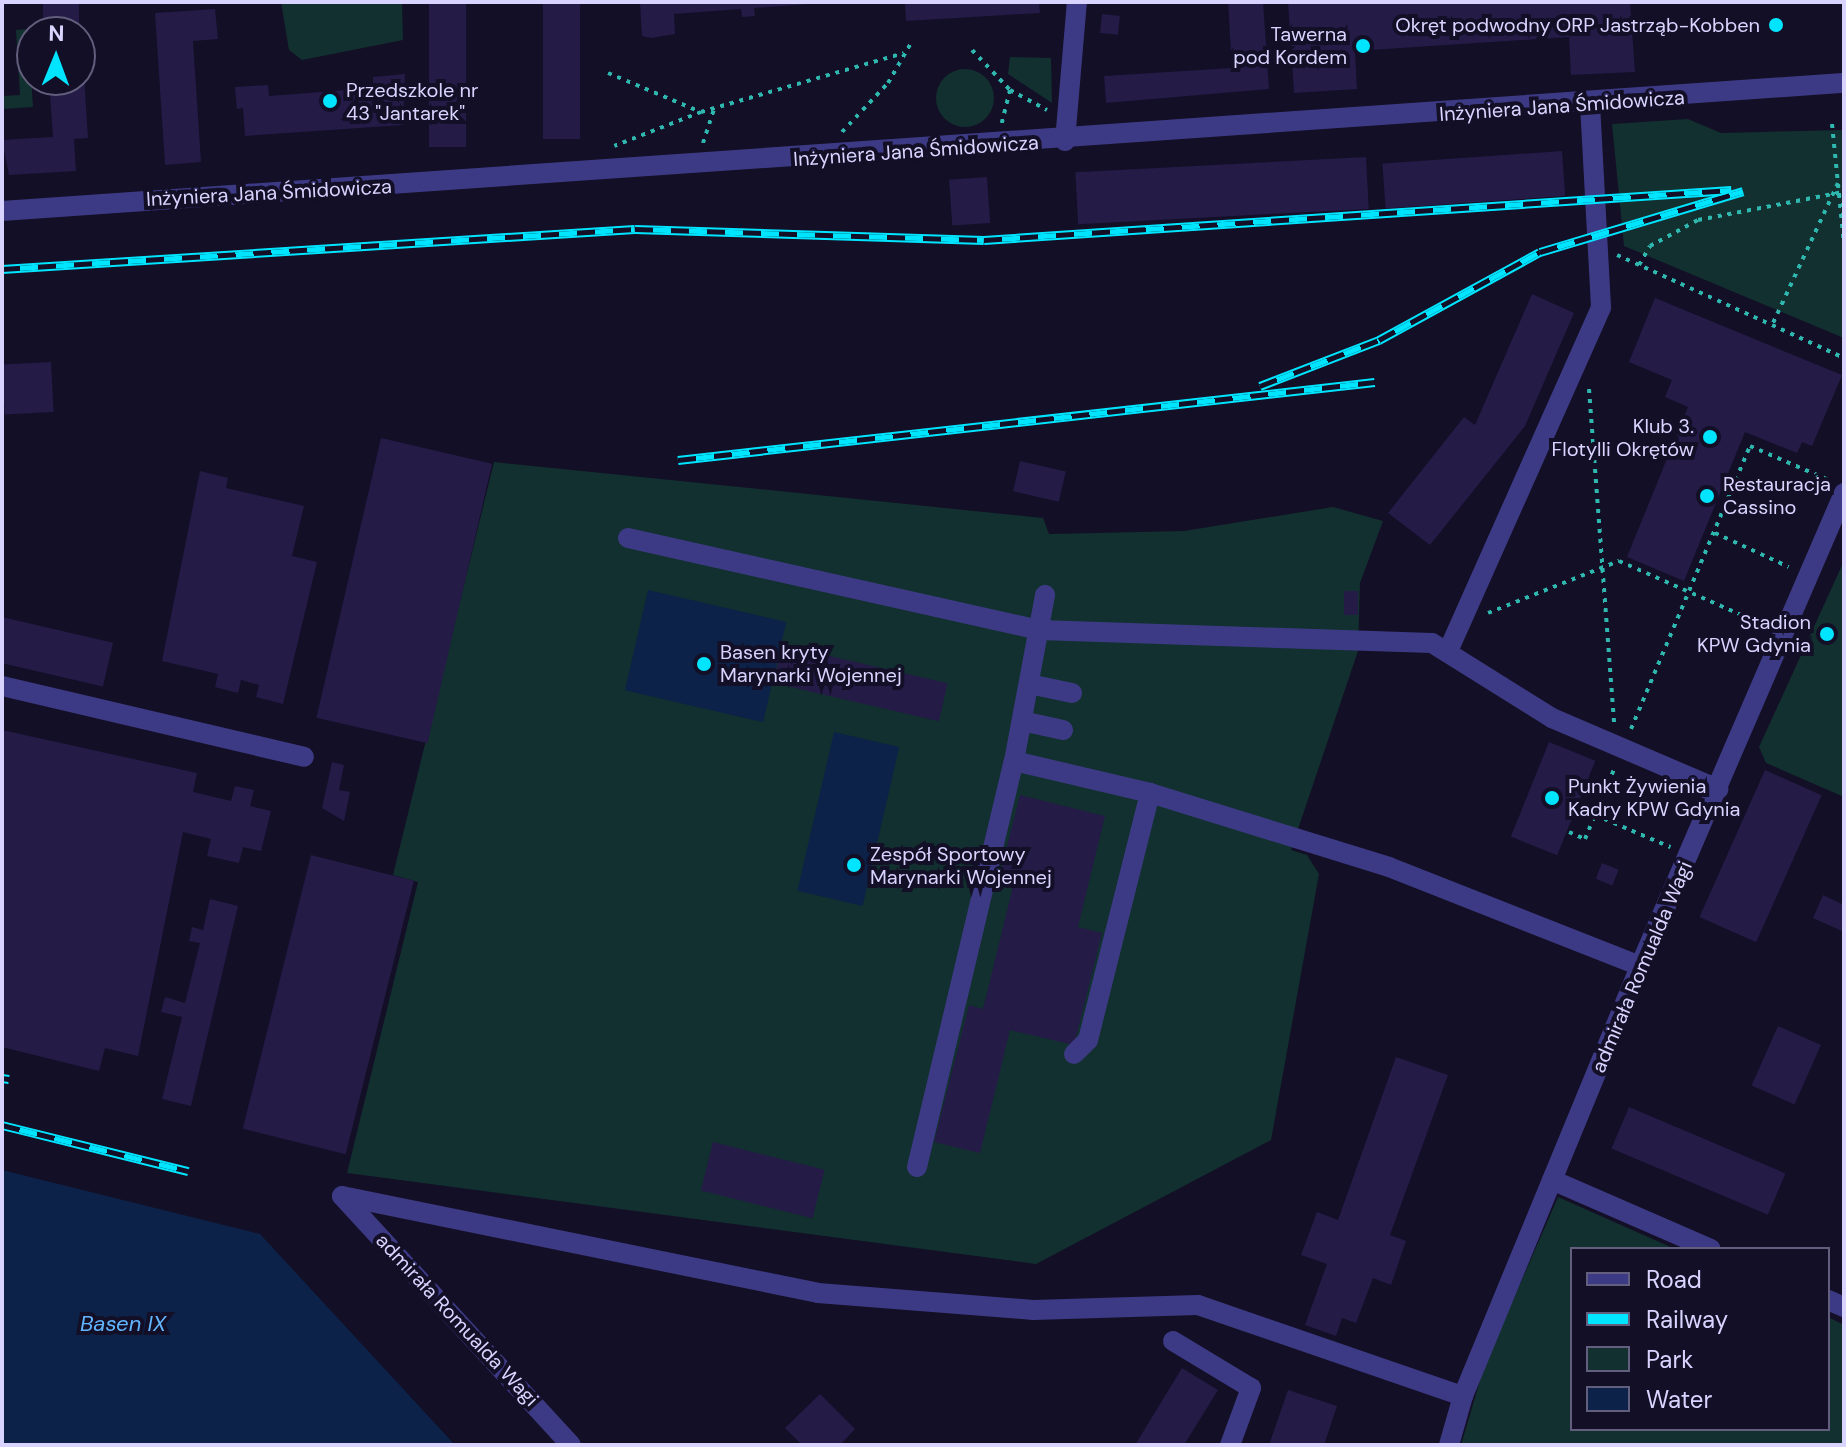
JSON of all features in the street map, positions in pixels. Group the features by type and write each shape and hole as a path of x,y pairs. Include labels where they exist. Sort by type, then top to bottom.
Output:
{"street":[{"path":"1066,131 1077,2"},
{"name":"Inżyniera Jana Śmidowicza","path":"2,211 1066,131 1590,105 1839,88"},
{"path":"1449,649 1556,396 1579,371 1601,307 1590,105"},
{"name":"admirała Romualda Wagi","path":"1449,1445 1463,1396 1640,966 1844,490"},
{"path":"628,538 1040,630 1411,641 1449,649 1552,718 1718,789"},
{"path":"917,1167 1014,761 1045,595"},
{"path":"1029,684 1072,693"},
{"path":"2,686 304,757"},
{"path":"1022,721 1063,730"},
{"path":"1014,761 1150,793 1389,867 1640,966"},
{"path":"1074,1054 1088,1040 1150,793"},
{"path":"1552,1180 1706,1247"},
{"name":"admirała Romualda Wagi","path":"571,1445 342,1196 818,1293 1033,1310 1198,1305 1463,1396"},
{"path":"1173,1341 1251,1388 1230,1445"}],"path":[{"path":"840,135 911,43"},
{"path":"972,50 1010,90 1066,131"},
{"path":"609,148 715,107 906,53"},
{"path":"608,73 701,112"},
{"path":"1001,125 1010,90"},
{"path":"703,144 715,107"},
{"path":"1832,124 1844,244"},
{"path":"1639,265 1650,246 1698,220 1839,192"},
{"path":"1772,325 1839,192"},
{"path":"1597,246 1844,358"},
{"path":"1588,375 1619,747"},
{"path":"1569,832 1585,839 1619,747 1690,592 1750,446 1844,490"},
{"path":"1715,533 1809,575"},
{"path":"1461,621 1619,561 1784,635"},
{"path":"1595,815 1689,855"}],"green space":[{"path":"281,2 402,2 403,40 302,60 289,50"},
{"path":"1010,57 1051,58 1052,103 1008,74"},
{"path":"965,69 986,77 994,98 986,119 965,127 944,119 936,98 944,77"},
{"path":"2,96 32,96 33,107 2,109"},
{"path":"1688,119 1721,133 1844,130 1844,338 1624,246 1612,124"},
{"name":"Zespół Sportowy Marynarki Wojennej","path":"494,462 1043,518 1049,534 1184,531 1333,507 1383,521 1360,583 1358,651 1291,850 1307,855 1319,874 1271,1140 1036,1264 347,1173 418,882 393,875"},
{"name":"Stadion KPW Gdynia","path":"1844,561 1844,797 1766,763 1759,747"},
{"path":"1558,1197 1670,1247 1570,1247 1570,1431 1830,1431 1830,1318 1844,1325 1844,1445 1461,1445 1484,1367"}],"water":[{"name":"Basen kryty Marynarki Wojennej","path":"648,590 786,622 763,722 625,690"},
{"path":"834,732 899,747 863,906 797,891"},
{"name":"Basen IX","path":"2,1170 260,1234 455,1445 2,1445"}],"building":[{"path":"43,2 79,2 79,16 43,16"},
{"path":"429,2 466,2 466,147 429,147"},
{"path":"543,2 580,2 580,139 543,139"},
{"path":"640,2 808,4 754,8 755,16 742,17 741,9 674,14 675,34 651,38 642,36"},
{"path":"905,2 1039,2 1040,13 906,21"},
{"path":"1228,2 1263,2 1269,89 1106,103 1104,76 1232,68"},
{"path":"1288,2 1630,2 1635,72 1571,75 1569,37 1355,51 1357,89 1294,93"},
{"path":"215,9 218,39 193,41 201,162 165,165 155,13"},
{"path":"1102,14 1120,16 1118,35 1100,33"},
{"path":"405,74 403,125 245,136 243,108 237,109 235,87 268,85 269,96 373,88 373,77"},
{"path":"50,96 85,96 88,138 74,139 76,171 9,175 2,140 53,137"},
{"path":"1562,151 1565,196 1386,208 1382,164"},
{"path":"1366,157 1369,209 1078,224 1075,172"},
{"path":"987,177 990,223 952,226 949,180"},
{"path":"1532,294 1574,313 1525,426 1430,545 1388,513 1464,417 1475,425"},
{"name":"Klub 3. Flotylli Okrętów","path":"1655,298 1842,375 1812,446 1802,442 1797,453 1745,432 1684,581 1627,557 1688,407 1665,397 1672,380 1629,362"},
{"path":"51,362 54,412 5,414 2,365"},
{"path":"381,438 492,464 428,743 316,718"},
{"path":"1020,461 1066,472 1059,502 1013,491"},
{"path":"200,471 228,478 226,488 304,506 292,556 317,562 283,704 256,697 259,685 241,680 238,693 215,687 218,674 162,661"},
{"path":"1344,591 1358,591 1358,615 1344,615"},
{"path":"2,617 113,643 103,686 2,663"},
{"path":"782,645 948,683 939,721 773,683"},
{"path":"2,730 197,773 193,792 231,801 235,786 254,790 250,806 271,811 261,851 243,847 239,863 207,856 211,839 183,832 138,1056 105,1048 99,1071 2,1047"},
{"name":"Punkt Żywienia Kadry KPW Gdynia","path":"1549,742 1595,761 1557,855 1511,837"},
{"path":"332,762 344,765 339,790 350,792 344,821 322,808"},
{"path":"1765,770 1822,795 1756,942 1700,917"},
{"path":"1020,795 1105,816 1078,927 1102,933 1074,1045 1010,1030 980,1153 934,1142 969,1005 983,1009 1016,874 1001,870"},
{"path":"311,855 414,881 346,1154 243,1129"},
{"path":"1602,863 1619,870 1612,886 1596,879"},
{"path":"1823,895 1844,905 1844,932 1813,918"},
{"path":"210,899 238,906 191,1106 162,1099 182,1017 161,1012 165,997 185,1003 200,943 189,941 192,927 203,930"},
{"path":"1778,1026 1821,1045 1794,1104 1752,1085"},
{"path":"1396,1057 1448,1075 1390,1235 1406,1241 1391,1285 1373,1278 1356,1323 1342,1318 1336,1336 1305,1325 1327,1264 1301,1255 1317,1212 1338,1220"},
{"path":"1629,1107 1785,1173 1768,1215 1611,1148"},
{"path":"713,1142 825,1170 812,1218 701,1191"},
{"path":"1182,1368 1218,1390 1184,1445 1135,1445"},
{"path":"1288,1390 1337,1406 1324,1445 1269,1445"},
{"path":"820,1394 855,1429 840,1445 802,1445 785,1428"}],"railway":[{"path":"2,269 635,229 984,240 1731,190"},
{"path":"1260,386 1379,340 1540,252 1743,191"},
{"path":"678,460 1375,382"},
{"path":"2,1078 9,1079"},
{"path":"2,1125 188,1171"}],"place":[{"name":"Okręt podwodny ORP Jastrząb-Kobben","path":"1776,25"},
{"name":"Tawerna pod Kordem","path":"1363,46"},
{"name":"Przedszkole nr 43 \"Jantarek\"","path":"330,101"},
{"name":"Klub 3. Flotylli Okrętów","path":"1710,437"},
{"name":"Restauracja Cassino","path":"1707,496"},
{"name":"Stadion KPW Gdynia","path":"1827,634"},
{"name":"Basen kryty Marynarki Wojennej","path":"704,664"},
{"name":"Punkt Żywienia Kadry KPW Gdynia","path":"1552,798"},
{"name":"Zespół Sportowy Marynarki Wojennej","path":"854,865"}]}
